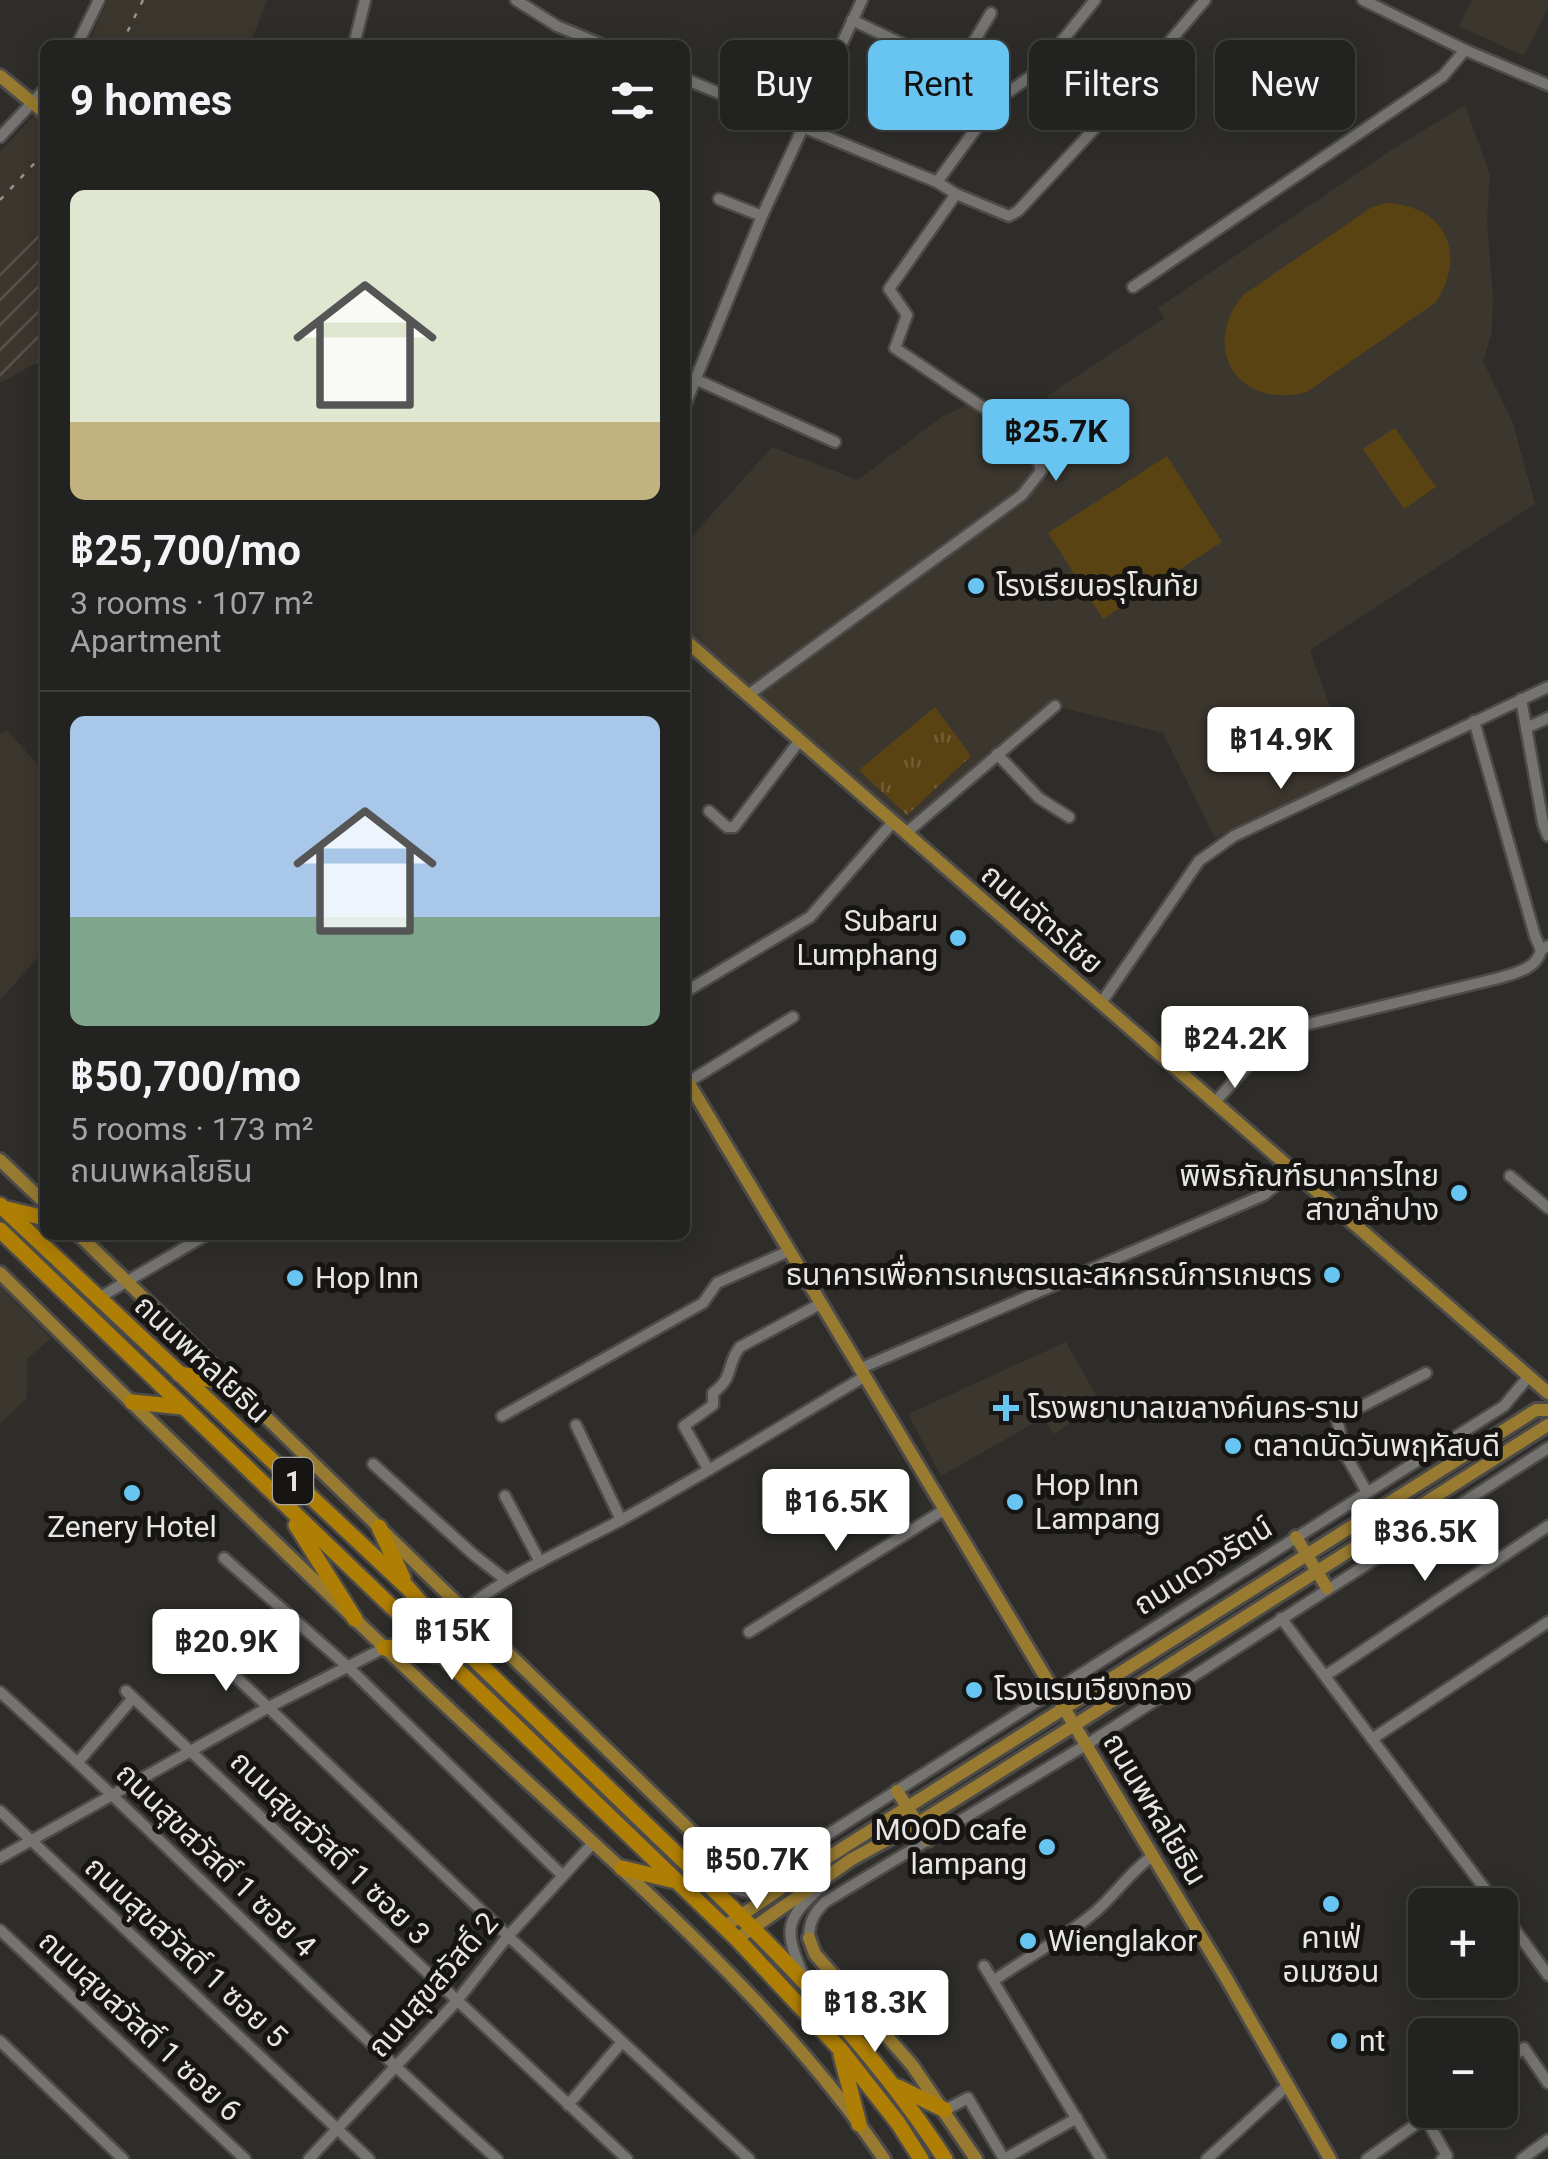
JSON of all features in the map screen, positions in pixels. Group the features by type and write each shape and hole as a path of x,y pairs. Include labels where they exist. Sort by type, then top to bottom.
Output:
{"highway":[{"path":"2,1207 40,1217"},
{"name":"ถนนพหลโยธิน","path":"2,1207 408,1588 443,1629 740,1914 894,2086 945,2159"},
{"name":"ถนนพหลโยธิน","path":"0,1230 737,1940 840,2049 898,2123 920,2159"},
{"path":"0,1244 28,1257"},
{"path":"85,1312 97,1298"},
{"path":"179,1374 231,1383"},
{"path":"132,1402 183,1407"},
{"path":"283,1504 354,1619"},
{"path":"379,1527 408,1588"},
{"path":"384,1648 409,1646 443,1658"},
{"path":"622,1868 675,1882"},
{"path":"840,2049 858,2123"},
{"path":"894,2086 945,2110"}],"main road":[{"path":"0,76 40,109"},
{"name":"ถนนฉัตรไชย","path":"690,644 1548,1393"},
{"name":"ถนนพหลโยธิน","path":"690,1088 1225,1976 1330,2159"},
{"path":"0,1160 40,1197"},
{"name":"1","path":"84,1240 731,1870 744,1876"},
{"name":"1","path":"0,1273 384,1648 622,1868 777,2025 884,2159"},
{"path":"724,1927 1536,1410 1548,1410"},
{"path":"737,1940 852,1859 918,1823 1548,1425"},
{"path":"1296,1537 1327,1588"},
{"path":"898,1791 928,1840"},
{"path":"809,1938 814,1954 912,2065 976,2159"}],"street":[{"path":"79,40 99,0"},
{"path":"355,40 365,0"},
{"path":"516,0 557,26 591,40"},
{"path":"1009,92 1037,72 1094,0"},
{"path":"812,130 1009,216 1108,114 1205,0"},
{"path":"1363,0 1548,86"},
{"path":"843,40 857,1"},
{"path":"976,40 992,14"},
{"path":"852,20 894,40"},
{"path":"1133,287 1443,76 1465,50"},
{"path":"690,81 720,93"},
{"path":"0,137 40,94"},
{"path":"690,394 800,130"},
{"path":"937,182 975,130"},
{"path":"748,695 1022,495 1041,471 1036,448 1018,432 895,348 907,314 889,289 956,194"},
{"path":"719,199 762,216"},
{"path":"697,380 836,442"},
{"path":"1101,1003 1199,861 1234,836 1548,687"},
{"path":"1521,699 1548,836"},
{"path":"906,834 1055,706"},
{"path":"1526,728 1548,718"},
{"path":"1215,1102 1249,1065 1300,1026 1499,978 1538,961 1544,948 1474,721"},
{"path":"710,811 734,828 800,740"},
{"path":"997,754 1039,798 1068,817"},
{"path":"690,989 810,917 894,822"},
{"path":"690,1079 793,1017"},
{"path":"443,1629 506,1580 708,1469 861,1373 1264,1195 1293,1170"},
{"path":"1510,1176 1548,1208"},
{"path":"97,1298 197,1240"},
{"path":"502,1416 687,1313 703,1303 717,1283 790,1251"},
{"path":"708,1469 684,1426 713,1405 713,1394 729,1379 734,1354 740,1347 820,1304"},
{"path":"1367,1492 1346,1454 1337,1419 1426,1374"},
{"name":"ถนนดวงรัตน์","path":"744,1876 770,1871 1504,1406 1529,1376"},
{"path":"576,1425 620,1520"},
{"path":"809,1938 814,1912 825,1902 1084,1745 1548,1448"},
{"path":"373,1464 506,1580"},
{"path":"505,1496 540,1562"},
{"path":"748,1632 944,1510"},
{"path":"1325,1676 1548,1526"},
{"path":"224,1558 346,1666 562,1875"},
{"path":"1281,1618 1485,1888"},
{"path":"1372,1738 1548,1622"},
{"path":"0,1858 269,1707 384,1648"},
{"path":"210,1652 749,2159"},
{"name":"ถนนสุขสวัสดิ์ 1 ซอย 4","path":"0,1692 115,1795 394,2068 497,2159"},
{"name":"ถนนสุขสวัสดิ์ 1 ซอย 3","path":"78,1762 129,1695 627,2159"},
{"name":"ถนนสุขสวัสดิ์ 1 ซอย 5","path":"0,1811 369,2159"},
{"name":"ถนนสุขสวัสดิ์ 2","path":"309,2159 456,2002 508,1936 594,1842"},
{"path":"994,1981 1083,1921 1151,1857"},
{"path":"808,1986 788,1934 792,1921 797,1908 852,1859"},
{"path":"704,1880 726,1890 750,1893 808,1870"},
{"name":"ถนนสุขสวัสดิ์ 1 ซอย 6","path":"0,1930 245,2159"},
{"path":"1518,1933 1548,1975"},
{"path":"984,1966 1101,2159"},
{"path":"0,2041 123,2159"},
{"path":"568,2105 622,2042"},
{"path":"1518,2052 1524,2048 1548,2083"},
{"path":"1206,2159 1287,2086"},
{"path":"945,2110 968,2098 1004,2159 1077,2118"},
{"path":"1368,2159 1411,2128"},
{"path":"1431,2128 1447,2156 1442,2159"},
{"path":"1522,2159 1548,2140"}],"shaded area":[{"path":"108,0 267,0 252,40 89,40"},
{"path":"1472,0 1548,0 1548,9 1524,56 1459,26"},
{"path":"1465,105 1490,175 1487,221 1492,332 1483,361 1513,423 1535,504 1310,650 1353,773 1215,838 1163,733 1055,706 906,833 690,644 690,538 772,447 858,480 943,416 974,402 1035,448 1041,471 1026,492 1089,447 1047,396 1164,318 1158,308"},
{"path":"40,108 40,227 0,275 0,152"},
{"path":"40,227 40,361 0,383 0,274"},
{"path":"7,730 40,767 40,956 0,1000 0,735"},
{"path":"0,1287 51,1338 27,1359 27,1398 0,1424"},
{"name":"โรงพยาบาลเขลางค์นคร-ราม","path":"1066,1342 1100,1402 1054,1434 1043,1418 941,1476 908,1414"}],"green space":[{"path":"1387,203 1424,213 1446,236 1450,268 1435,303 1307,392 1262,392 1245,383 1226,354 1225,335 1230,315 1243,295 1372,207"},
{"path":"1395,428 1436,487 1404,509 1363,449"},
{"path":"1167,456 1222,542 1103,619 1048,533"},
{"path":"935,707 971,756 907,815 859,770"}],"railway":[{"path":"123,40 143,0"},
{"path":"0,200 40,157"}],"place":[{"name":"โรงเรียนอรุโณทัย","path":"976,586"},
{"name":"Subaru Lumphang","path":"958,938"},
{"name":"พิพิธภัณฑ์ธนาคารไทย สาขาลำปาง","path":"1459,1193"},
{"name":"ธนาคารเพื่อการเกษตรและสหกรณ์การเกษตร","path":"1332,1275"},
{"name":"Hop Inn","path":"295,1278"},
{"name":"โรงพยาบาลเขลางค์นคร-ราม","path":"1006,1408"},
{"name":"ตลาดนัดวันพฤหัสบดี","path":"1233,1446"},
{"name":"Zenery Hotel","path":"132,1493"},
{"name":"Hop Inn Lampang","path":"1015,1502"},
{"name":"โรงแรมเวียงทอง","path":"974,1690"},
{"name":"MOOD cafe lampang","path":"1047,1847"},
{"name":"คาเฟ่ อเมซอน","path":"1331,1904"},
{"name":"Wienglakor","path":"1028,1941"},
{"name":"nt","path":"1339,2041"}]}
